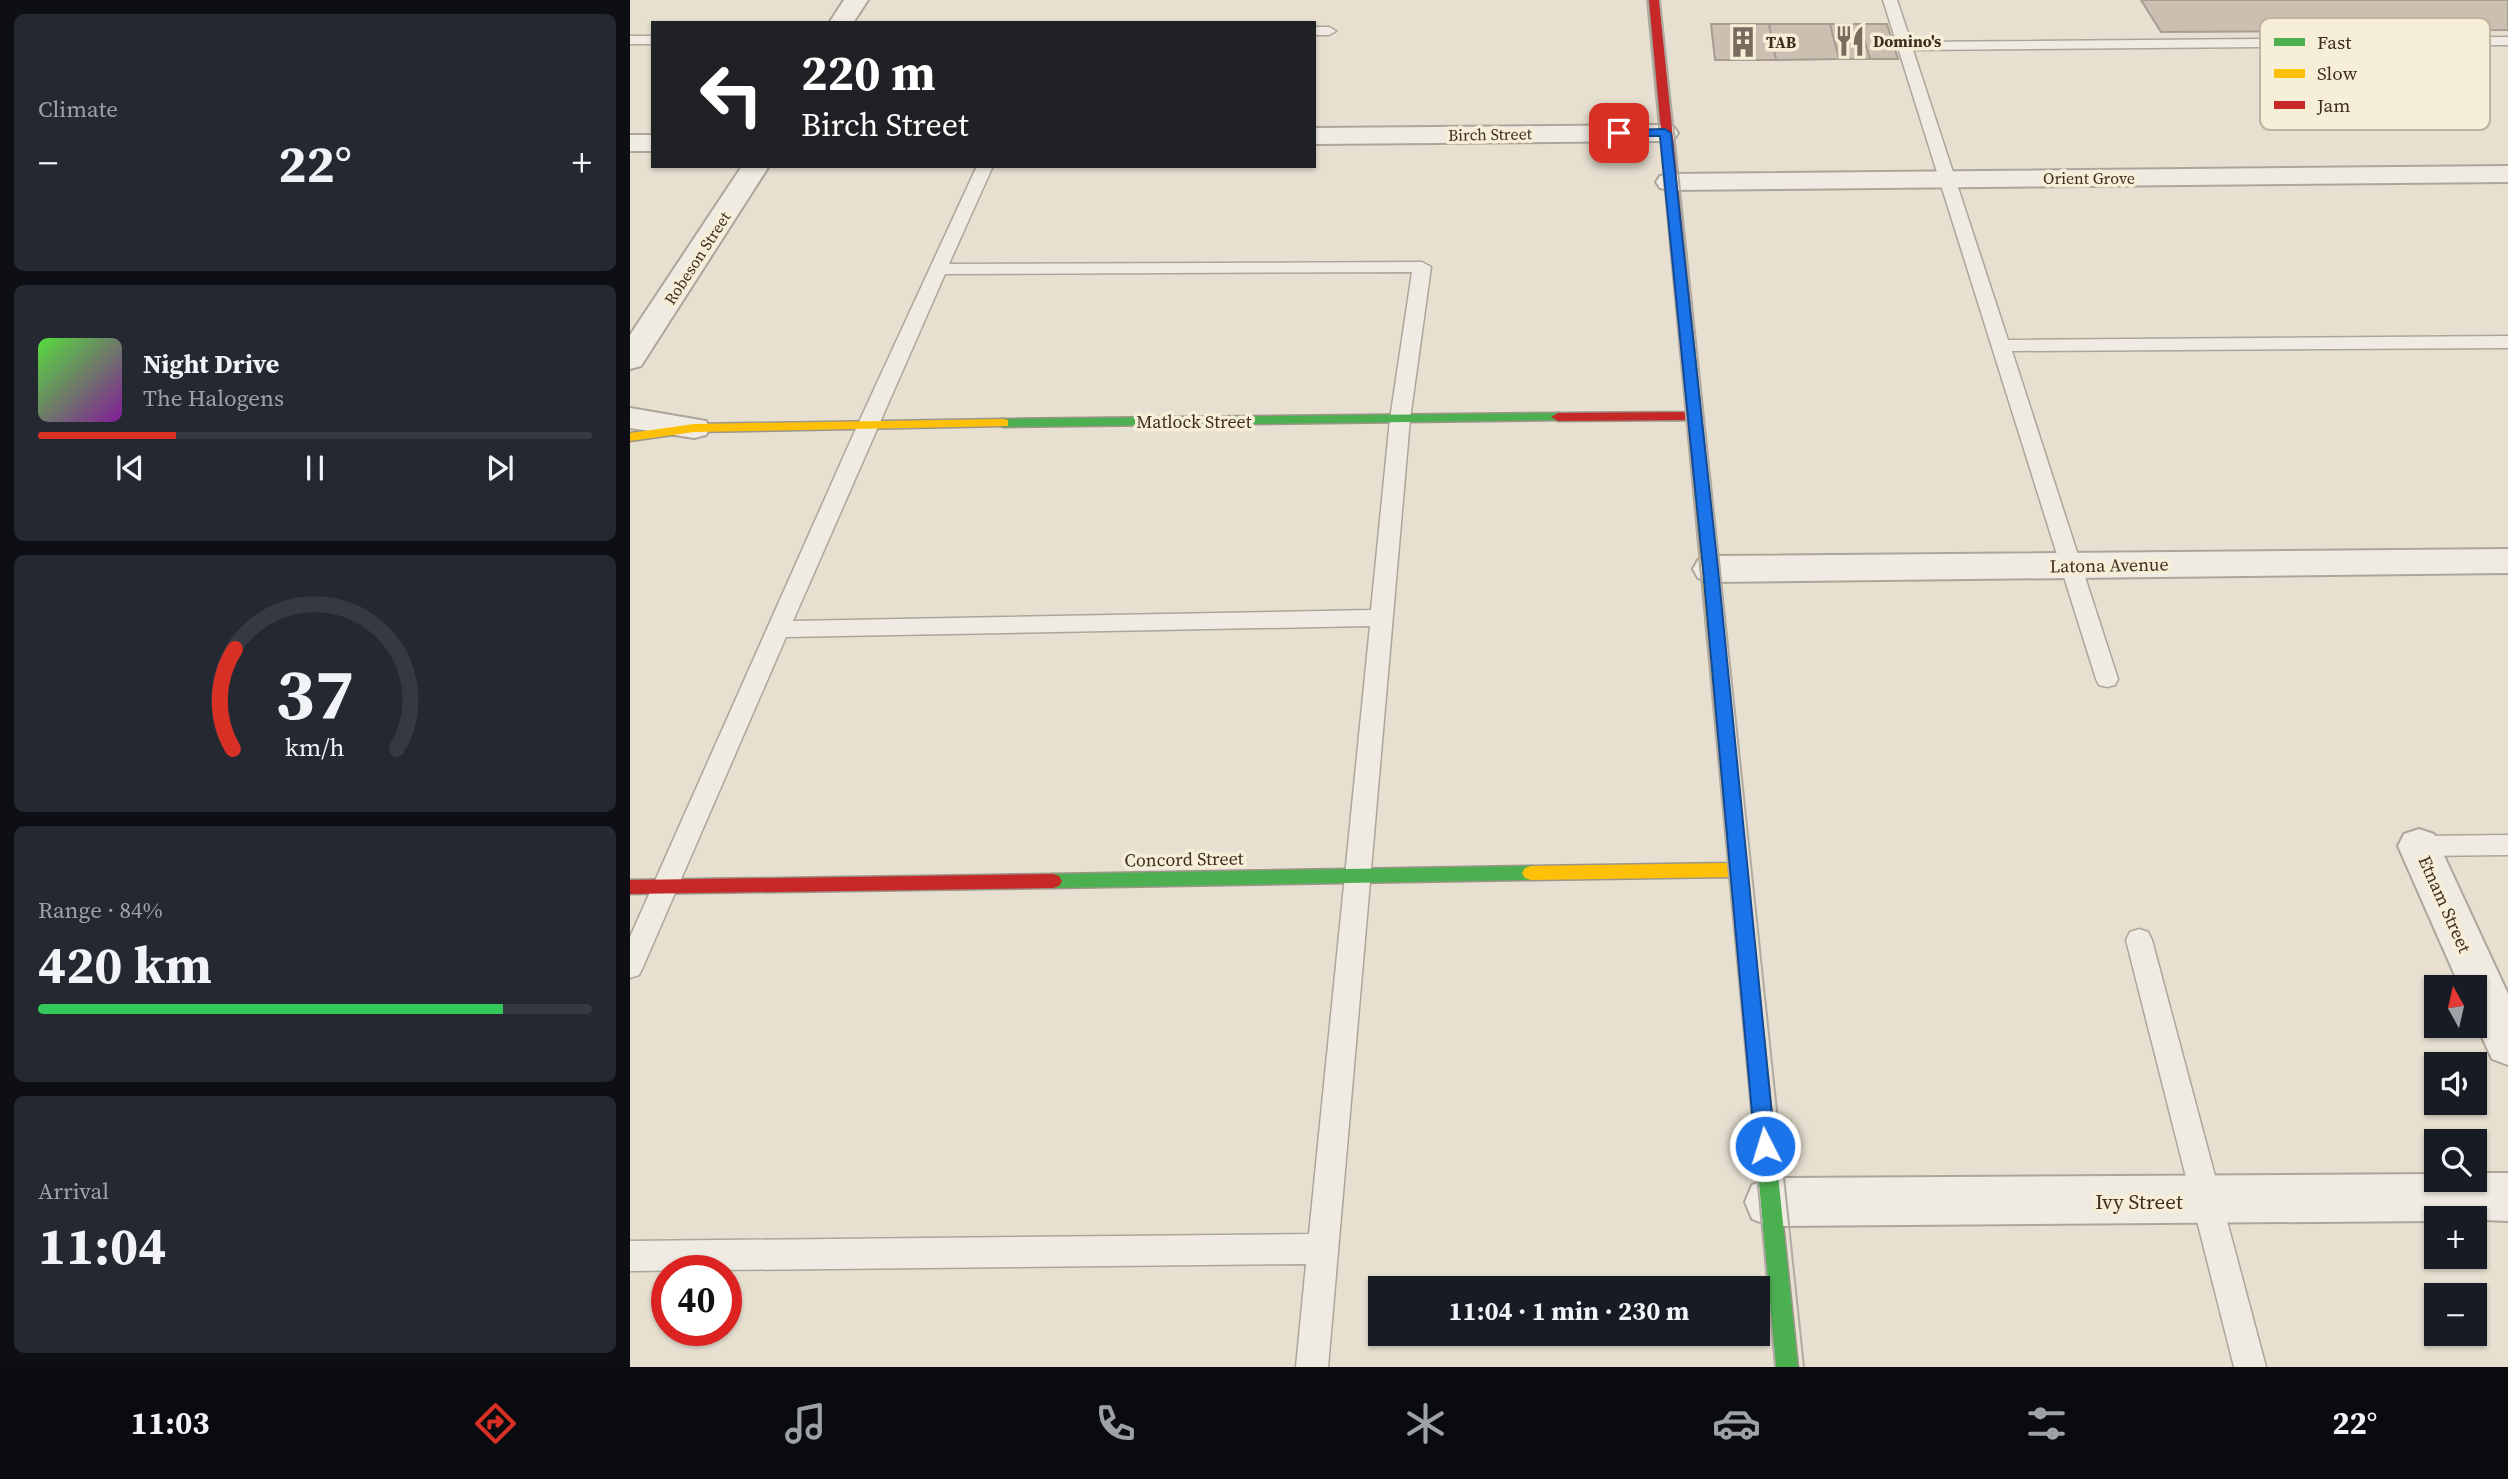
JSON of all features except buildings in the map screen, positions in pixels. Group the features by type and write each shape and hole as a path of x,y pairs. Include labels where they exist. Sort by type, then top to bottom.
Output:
{"street":[{"path":"842,21 856,0"},
{"path":"1654,0 1787,1367"},
{"name":"Birch Street","path":"1316,136 1665,133"},
{"path":"630,143 651,143"},
{"name":"Robeson Street","path":"632,360 755,168"},
{"name":"Orient Grove","path":"1670,181 2508,174"},
{"name":"Matlock Street","path":"630,437 694,428 868,424 1694,416"},
{"name":"Matlock Street","path":"630,418 694,428"},
{"name":"Latona Avenue","path":"1711,569 2508,561"},
{"name":"Etnam Street","path":"2419,846 2508,1044"},
{"name":"Concord Street","path":"630,887 1739,870"},
{"name":"Ivy Street","path":"1770,1202 2508,1197"}],"lane":[{"path":"1890,0 2106,679"},
{"path":"630,40 651,40"},
{"path":"2490,41 2508,41"},
{"path":"1905,46 2260,43"},
{"path":"630,967 868,424 984,168"},
{"path":"939,269 1422,267 1400,419 1312,1367"},
{"path":"2000,346 2508,342"},
{"path":"778,629 1382,618"},
{"name":"Etnam Street","path":"2419,846 2508,845"},
{"path":"2139,940 2250,1367"},
{"path":"630,1256 1322,1249"}],"tram line":[{"path":"1647,0 1775,1367"},
{"path":"1660,0 1804,1367"}],"traffic: fast":[{"path":"1003,423 1558,417"},
{"path":"1053,881 1531,873"},
{"path":"1753,1022 1787,1367"}],"traffic: slow":[{"path":"630,437 694,428 1003,423"},
{"path":"1700,476 1753,1022"},
{"path":"1531,873 1739,870"}],"traffic: jam":[{"path":"1654,0 1700,476"},
{"path":"1558,417 1694,416"},
{"path":"630,887 1053,881"}],"place":[{"name":"Domino's","path":"1850,41"},
{"name":"TAB","path":"1743,42"}],"route":[{"path":"1619,133 1665,133 1711,569 1765,1146"}]}
